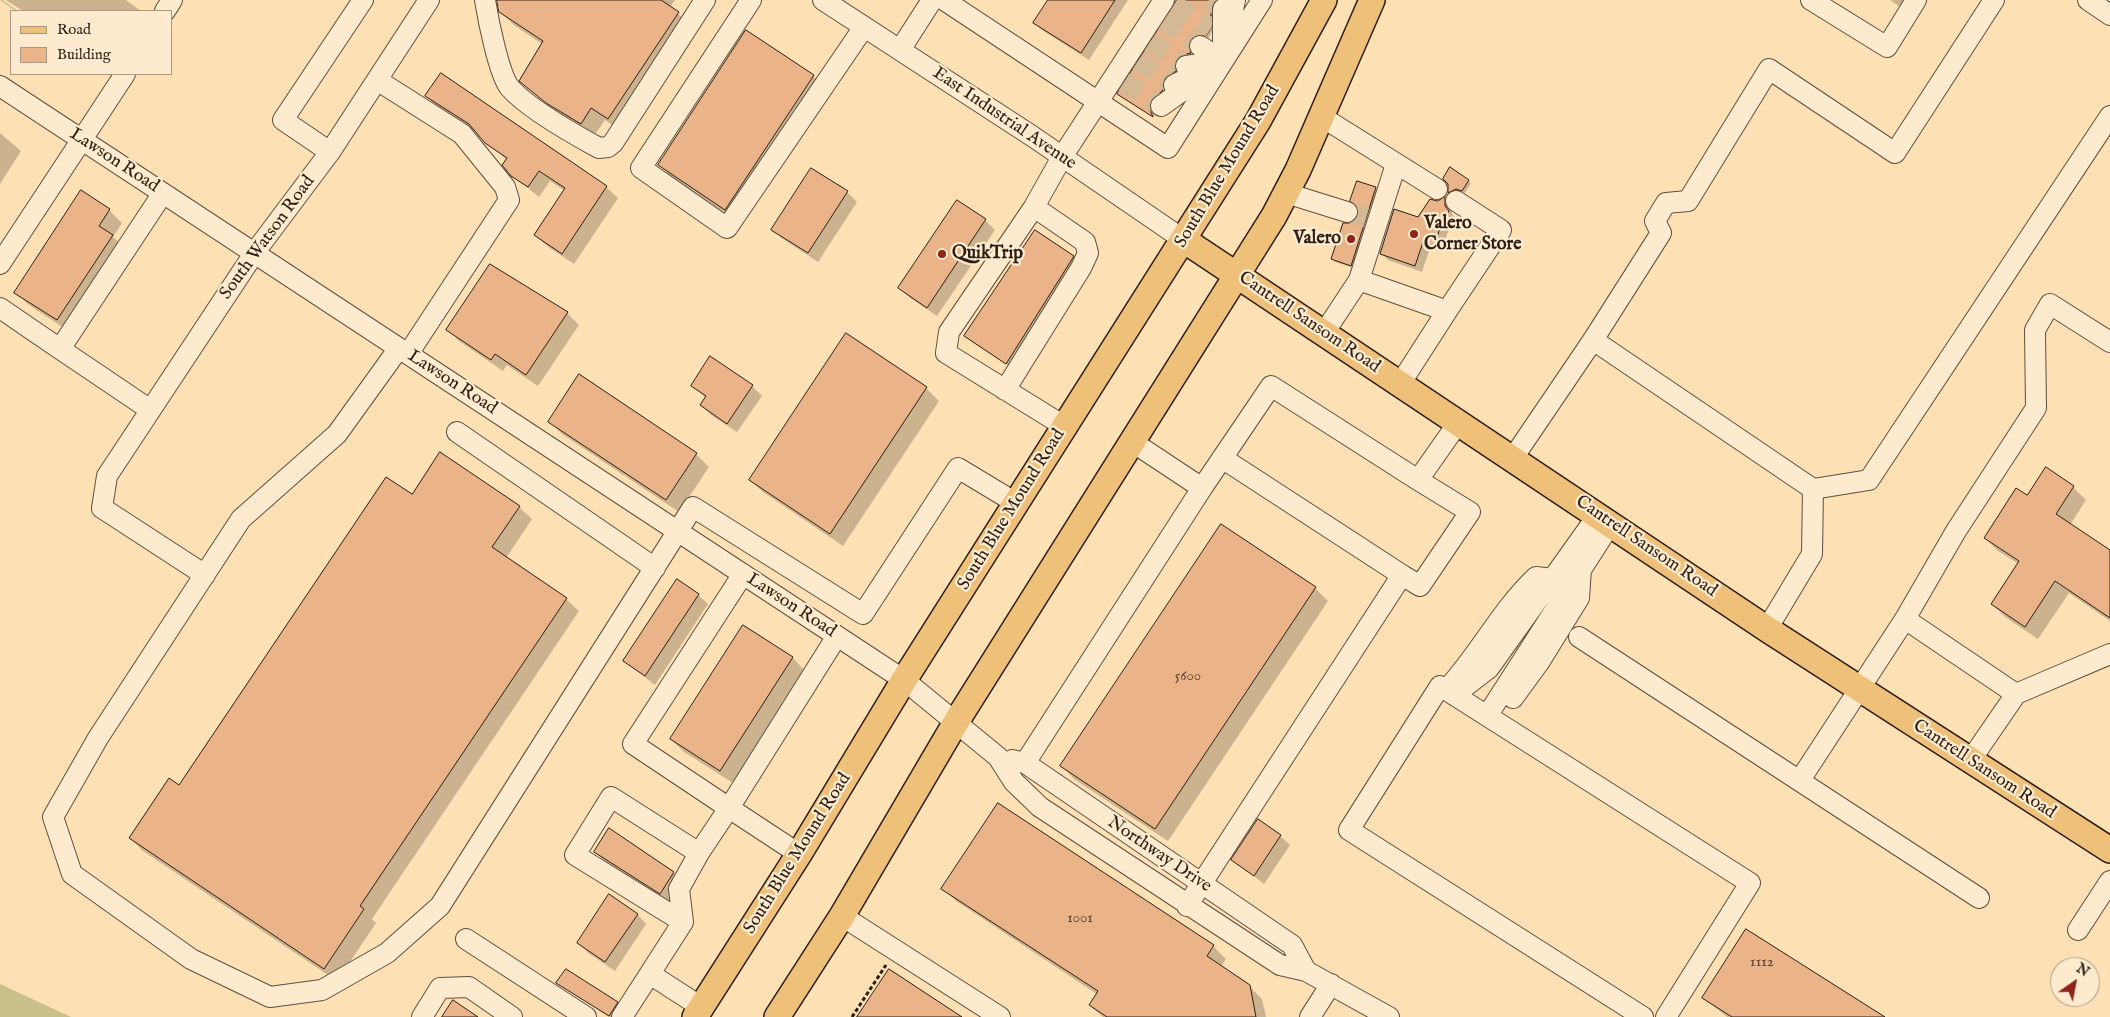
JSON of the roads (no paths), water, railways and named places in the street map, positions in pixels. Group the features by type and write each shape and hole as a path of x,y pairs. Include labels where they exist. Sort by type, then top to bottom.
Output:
{"main road":[{"name":"South Blue Mound Road","path":"704,1014 904,680 1258,121 1324,0"},
{"path":"777,1017 842,916 956,722 1286,193 1322,116 1372,0"},
{"name":"Cantrell Sansom Road","path":"1184,240 1767,629 2110,850"}],"street":[{"path":"330,152 283,120 363,0"},
{"name":"South Watson Road","path":"205,575 102,508 107,476 149,409 255,252 330,152 430,0"},
{"path":"485,0 490,26 510,88 536,108 599,148 608,147 613,143 705,0"},
{"path":"751,0 641,168 728,228 864,26"},
{"name":"East Industrial Avenue","path":"823,0 1062,157 1184,240"},
{"path":"900,50 932,0"},
{"path":"944,0 1097,103 1168,148 1262,0"},
{"path":"1811,0 1887,47 1916,0"},
{"path":"1513,458 1593,340 1661,234 1655,221 1666,203 1688,201 1769,69 1895,153 1994,0"},
{"path":"2088,0 2110,16"},
{"path":"1160,106 1223,61 1229,5"},
{"path":"1064,426 946,353 950,332 1034,207 1062,157 1097,103 1166,7"},
{"path":"1150,42 1166,7"},
{"path":"1138,61 1166,7"},
{"path":"1124,82 1166,7"},
{"path":"1211,28 1223,61"},
{"path":"1200,46 1223,61"},
{"path":"1186,66 1223,61"},
{"path":"1174,85 1223,61"},
{"path":"0,264 124,75"},
{"path":"377,80 462,134 505,187 509,200 404,351 337,434 241,519 98,738 53,817 72,874 191,959 270,997 322,990 387,953 440,906 679,532 693,507 863,614"},
{"name":"Lawson Road","path":"0,86 904,680"},
{"path":"1322,116 1436,189"},
{"path":"1593,340 1813,488 1869,480 2110,116"},
{"path":"1324,333 1358,280 1374,220 1396,164"},
{"path":"60,349 163,193"},
{"path":"1286,193 1346,212"},
{"path":"1400,384 1501,230 1456,201"},
{"path":"1005,390 1081,268 1088,253 1085,242 1034,207"},
{"path":"1358,280 1447,311"},
{"path":"1800,780 1905,619 1956,530 2036,408 2034,330 2050,304 2110,342"},
{"path":"0,308 149,409"},
{"path":"1025,763 1202,488 1222,458 1271,386 1470,512 1420,586 1222,458"},
{"path":"1418,480 1458,423"},
{"path":"457,432 655,568"},
{"path":"1131,441 1202,488"},
{"path":"622,1017 683,922 679,889 699,853 841,639 863,614 958,468 1016,503"},
{"path":"1767,629 1812,554 1813,488"},
{"path":"1491,719 1582,567 1604,519"},
{"path":"1450,693 1519,593 1536,577 1552,578 1604,519"},
{"path":"743,574 633,744 799,854"},
{"path":"1187,906 1200,883 1402,575"},
{"path":"1905,619 2016,694"},
{"path":"1579,637 1979,898"},
{"path":"1970,761 2016,694 2110,654"},
{"name":"Northway Drive","path":"904,680 998,757 1014,782 1040,807 1187,906 1280,965 1306,971 1390,1017"},
{"path":"1644,1017 1349,830 1440,686 1750,883 1666,1017"},
{"name":"Northway Drive","path":"998,757 1025,763 1292,944 1306,971"},
{"path":"683,922 575,855 611,797 699,853"},
{"path":"2078,930 2110,881"},
{"path":"842,916 1000,1017"},
{"path":"466,939 586,1017"},
{"path":"650,974 704,1014"},
{"path":"1310,1017 1331,984"},
{"path":"422,1017 440,988 469,987 512,1017"}],"tunnel":[{"path":"1209,0 1223,9"},
{"path":"1174,5 1211,28"},
{"path":"1163,21 1200,46"},
{"path":"1150,42 1186,66"},
{"path":"1138,61 1174,85"},
{"path":"1124,82 1161,106"},
{"path":"1347,212 1370,219"}],"place":[{"name":"Valero Corner Store","path":"1414,234"},
{"name":"Valero","path":"1351,239"},
{"name":"QuikTrip","path":"942,254"}]}
